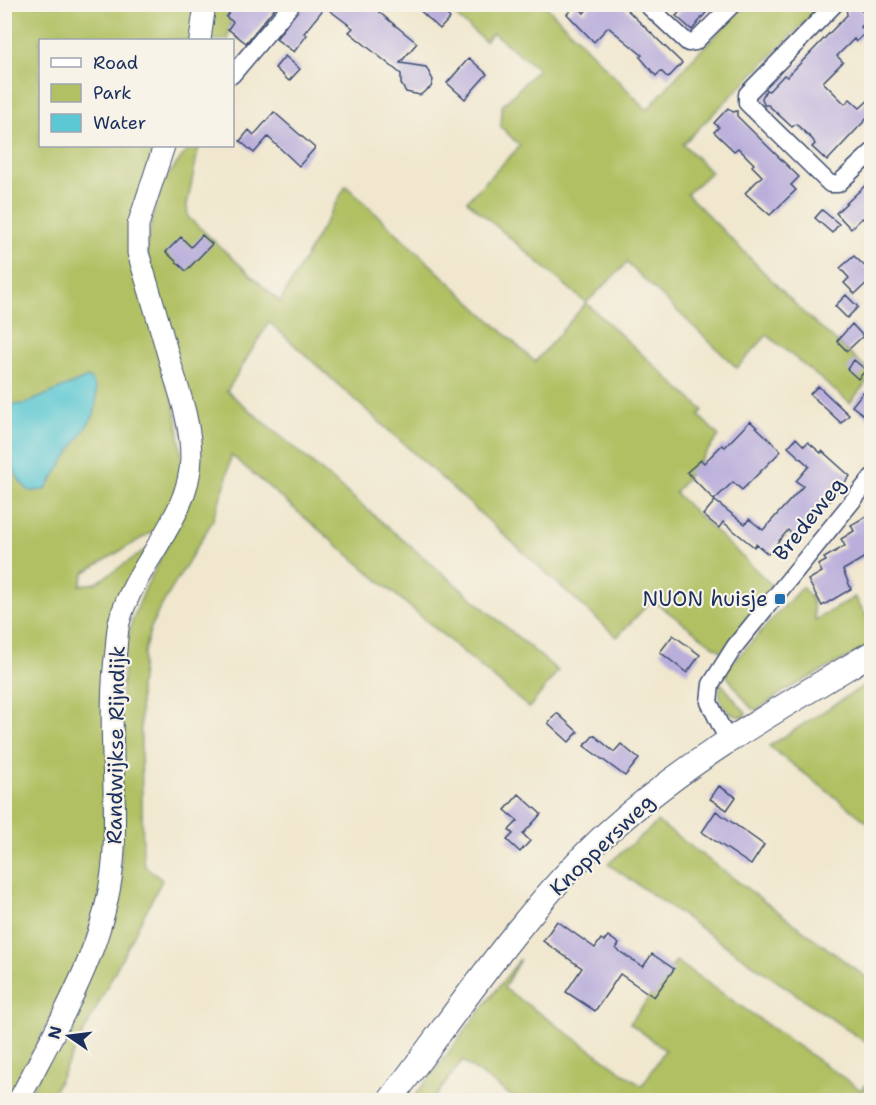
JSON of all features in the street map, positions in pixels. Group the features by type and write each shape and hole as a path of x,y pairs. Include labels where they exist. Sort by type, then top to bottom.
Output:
{"main road":[{"name":"Knoppersweg","path":"390,1101 546,898 608,833 678,774 872,653"}],"street":[{"path":"200,39 205,4"},
{"path":"234,73 292,4"},
{"path":"646,4 688,43 695,42 733,4"},
{"path":"835,4 747,94 747,103 830,184 838,184 872,152"},
{"name":"Randwijkse Rijndijk","path":"19,1101 78,985 99,937 110,893 114,848 112,700 120,619 138,577 175,513 187,485 191,460 189,425 138,253 138,225 164,147"},
{"name":"Bredeweg","path":"728,741 709,702 711,684 735,646 872,477"}],"green space":[{"path":"5,5 200,5 195,39 39,39 39,147 160,147 138,211 176,413 184,472 162,526 85,572 80,585 96,583 150,547 124,597 106,876 84,952 9,1100 5,1100"},
{"path":"213,5 233,5 228,39 206,39"},
{"path":"443,5 545,5 647,110 693,58 746,5 822,5 683,144 711,172 687,194 804,313 871,372 871,377 850,403 767,335 737,368 627,263 586,303 467,201 520,146 501,127 502,106 538,69 493,33 485,41"},
{"path":"189,147 199,147 187,205 188,217 280,302 346,186 535,362 586,303 703,410 699,416 719,436 675,493 775,588 722,652 652,600 617,637 269,322 227,391 558,671 529,708 231,455 226,482 212,522 159,610 144,652 140,687 143,858 144,865 162,880 49,1100 27,1100 119,904 121,699 126,644 132,621 146,587 195,490 146,246 161,185"},
{"path":"802,587 812,599 815,620 855,597 871,624 871,645 786,690 757,710 751,708 726,675 726,670"},
{"path":"871,681 871,825 769,746"},
{"path":"720,682 746,713 745,717 732,714 724,706 719,689"},
{"path":"658,822 871,981 871,1046 608,864"},
{"path":"520,959 504,988 642,1086 665,1050 630,1023 676,961 861,1090 872,1078 871,1100 517,1100 462,1061 433,1100 412,1100"}],"water":[{"path":"88,377 96,390 94,415 45,490 30,491 16,474 9,452 9,405 25,404"}],"building":[{"path":"236,4 277,5 246,43 228,29 233,22 226,17"},
{"path":"302,4 369,4 417,43 400,63 426,67 433,80 431,87 420,95 406,92 401,84 401,74 349,32 353,28 325,7 304,33 307,35 294,52 276,39"},
{"path":"413,4 436,4 450,18 440,29"},
{"path":"591,4 621,4 682,63 668,78 661,71 656,76 640,57 642,55 608,27 594,42 567,14 576,5 584,13"},
{"path":"687,4 713,4 692,30 676,16"},
{"path":"855,4 869,18 861,27 866,32 856,42 854,39 837,56 843,62 823,82 845,104 850,99 860,108 872,97 872,113 827,161 812,147 815,144 813,140 796,124 792,127 768,105 764,105 762,98 766,90 769,91 784,75 787,77 847,15 846,7"},
{"path":"285,56 300,69 289,81 275,68"},
{"path":"469,58 487,74 465,99 447,83"},
{"path":"728,108 733,112 737,111 737,116 799,177 791,185 796,190 770,215 745,193 762,176 752,166 754,164 738,148 734,151 714,132 719,127 714,123"},
{"path":"274,112 315,148 299,166 268,137 254,153 240,141 249,130 254,135"},
{"path":"872,179 872,227 862,218 851,229 836,213"},
{"path":"822,210 839,224 832,233 815,218"},
{"path":"202,235 212,244 186,271 166,252 181,237 191,247"},
{"path":"854,256 872,273 872,278 855,294 844,283 849,278 840,268"},
{"path":"846,295 858,307 847,318 835,306"},
{"path":"852,324 863,336 847,351 837,341"},
{"path":"854,360 866,370 858,379 847,369"},
{"path":"818,386 849,415 841,423 810,394"},
{"path":"864,391 872,396 872,421 852,406"},
{"path":"750,421 781,451 742,490 733,482 714,500 687,472 701,460 704,463 722,445 725,447"},
{"path":"796,438 804,446 808,442 821,453 822,451 850,476 825,507 822,504 804,523 807,526 796,538 788,530 768,554 756,544 754,547 723,522 719,528 703,515 715,501 745,524 749,519 763,530 803,486 796,481 809,466 788,447"},
{"path":"872,513 872,553 843,570 851,589 822,606 808,580 822,572 818,565 826,561 824,558 845,546 841,539 854,531 851,525"},
{"path":"673,635 700,655 687,673 660,652"},
{"path":"557,713 578,732 569,742 548,723"},
{"path":"594,735 614,752 621,744 639,759 625,776 584,746"},
{"path":"719,786 736,797 727,810 710,799"},
{"path":"519,794 541,814 523,834 530,841 520,852 507,840 513,834 509,830 518,821 505,810"},
{"path":"716,811 764,845 751,865 702,832"},
{"path":"557,921 595,948 601,939 604,941 608,936 619,944 616,949 643,967 652,954 674,969 654,997 620,974 595,1011 566,992 582,968 543,941"}],"place":[{"name":"NUON huisje","path":"780,599"}]}
